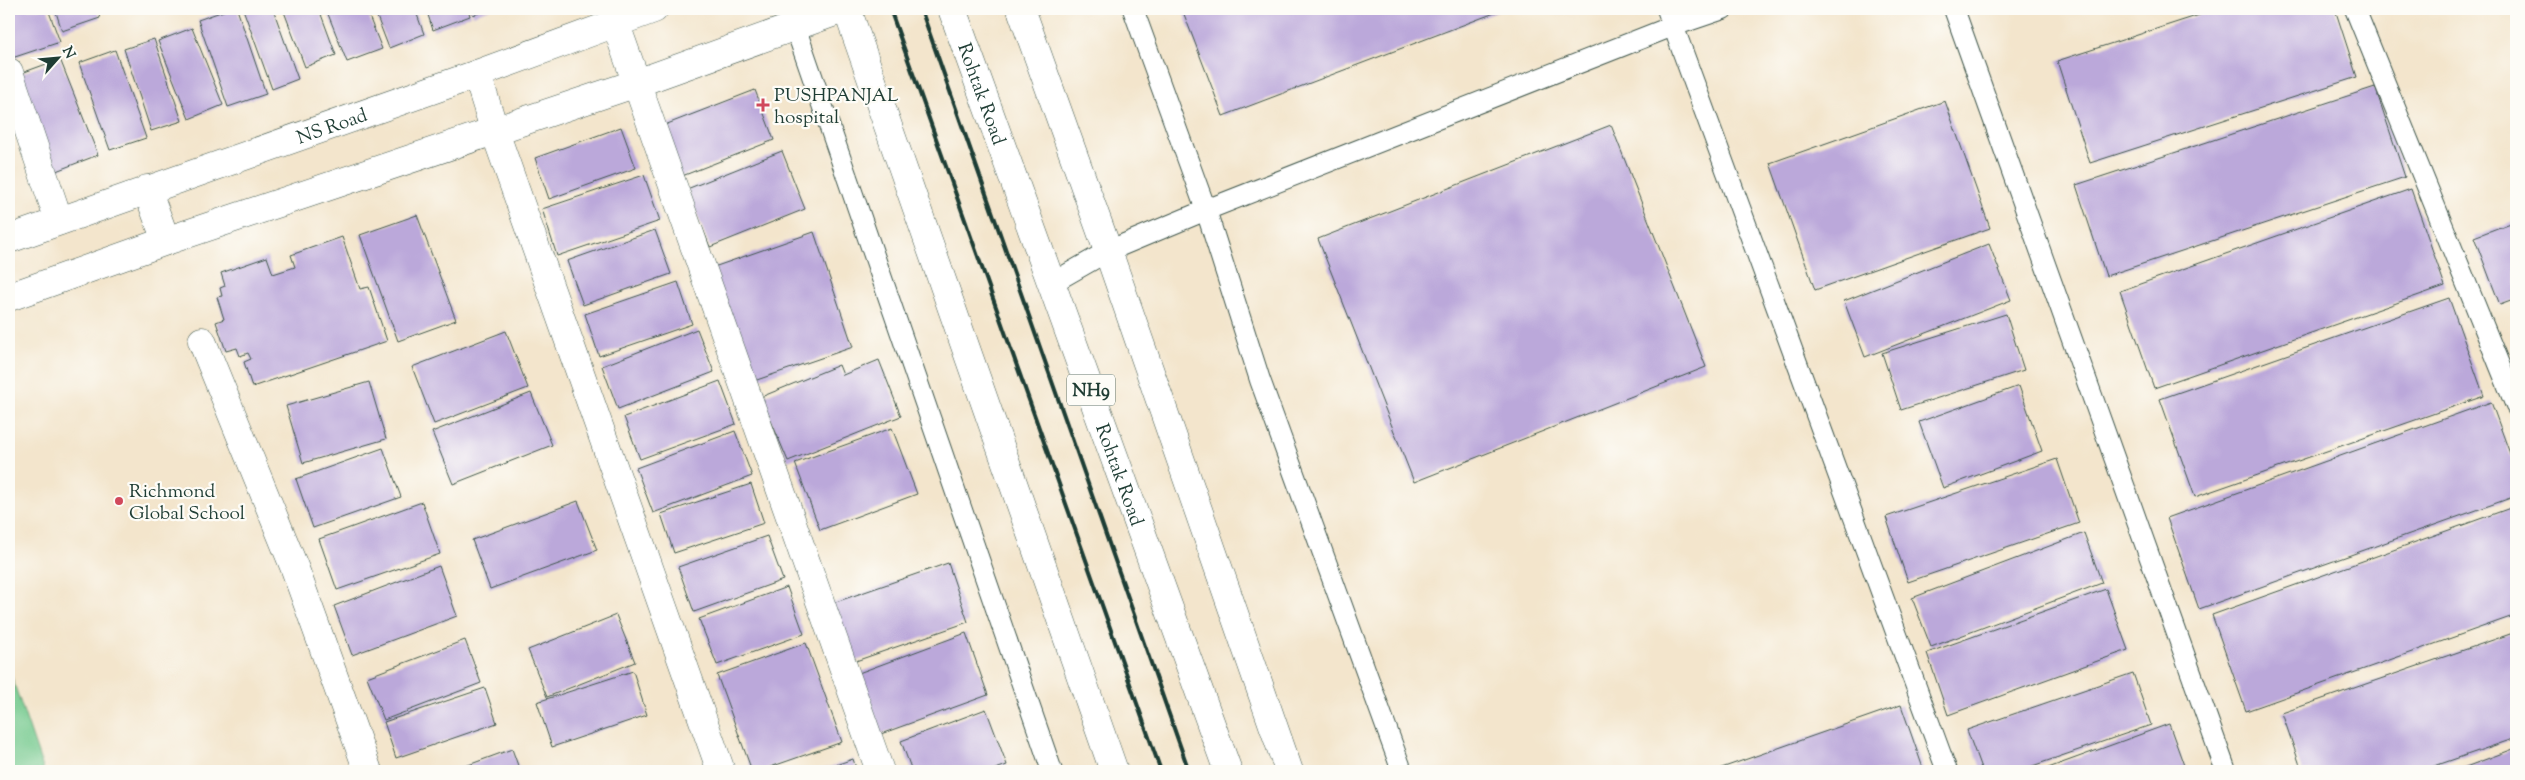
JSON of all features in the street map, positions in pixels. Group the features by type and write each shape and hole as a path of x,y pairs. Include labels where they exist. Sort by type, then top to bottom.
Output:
{"main road":[{"name":"NS Road","path":"9,239 478,74 654,9"},
{"path":"9,297 166,241 637,83 792,17 845,9 1114,771"},
{"name":"Rohtak Road","path":"952,9 1228,771"},
{"path":"1022,9 1289,771"},
{"path":"615,22 880,771"},
{"path":"9,72 59,221"},
{"path":"478,74 495,132 721,771"},
{"path":"147,189 166,241"},
{"path":"202,341 294,569 368,771"}],"lane":[{"path":"1133,9 1206,210 1260,380 1402,771"},
{"path":"1052,283 1108,251 1670,17 1723,9"},
{"path":"1954,9 2226,771"},
{"path":"2355,9 2516,406"},
{"path":"792,17 1052,771"},
{"path":"1670,17 1947,771"}],"green space":[{"path":"9,669 44,771 9,771"}],"building":[{"path":"9,9 48,9 60,42 9,59"},
{"path":"55,9 97,9 100,18 62,31"},
{"path":"229,9 237,9 266,94 228,107 198,20"},
{"path":"243,9 273,9 298,79 272,89"},
{"path":"283,9 319,9 336,55 305,67"},
{"path":"326,9 366,9 382,49 347,62"},
{"path":"374,9 415,9 424,34 389,48"},
{"path":"426,9 468,9 470,16 433,30"},
{"path":"470,9 491,9 473,15"},
{"path":"1182,9 1505,9 1223,116"},
{"path":"2218,9 2335,9 2357,77 2090,163 2057,61"},
{"path":"192,28 223,105 189,119 158,41"},
{"path":"154,39 182,121 151,131 124,49"},
{"path":"115,50 146,138 110,150 79,63"},
{"path":"60,59 98,155 56,171 19,74"},
{"path":"2375,87 2405,177 2106,276 2076,185"},
{"path":"755,90 774,140 677,178 657,128"},
{"path":"1945,101 1990,228 1815,290 1770,163"},
{"path":"1611,125 1706,367 1414,482 1318,239"},
{"path":"621,127 636,168 549,199 535,158"},
{"path":"782,151 805,209 710,247 687,189"},
{"path":"644,175 660,221 557,256 542,209"},
{"path":"2411,189 2445,286 2154,388 2120,291"},
{"path":"417,215 456,320 398,341 360,235"},
{"path":"2516,221 2516,299 2500,305 2474,237"},
{"path":"655,230 671,274 583,305 567,261"},
{"path":"814,232 853,347 751,382 711,268"},
{"path":"342,237 360,289 369,287 387,341 252,387 244,362 251,359 248,353 240,356 237,348 226,351 216,322 224,319 217,297 222,296 220,288 225,286 221,273 267,257 273,274 295,267 291,255"},
{"path":"1989,244 2011,300 1865,357 1844,301"},
{"path":"678,282 692,324 599,356 585,314"},
{"path":"2449,298 2484,396 2195,497 2160,399"},
{"path":"2006,314 2024,370 1901,410 1882,353"},
{"path":"697,329 714,372 618,409 602,366"},
{"path":"506,331 528,388 434,424 412,367"},
{"path":"879,360 901,416 788,461 761,397 839,365 843,375"},
{"path":"720,381 736,424 640,459 624,417"},
{"path":"369,382 386,439 303,463 286,406"},
{"path":"2019,386 2042,451 1943,488 1919,422"},
{"path":"531,393 552,445 453,484 432,432"},
{"path":"2491,402 2516,470 2516,496 2199,609 2167,518"},
{"path":"892,428 917,494 820,530 795,463"},
{"path":"735,431 752,476 653,513 636,468"},
{"path":"383,448 401,497 313,528 296,479"},
{"path":"2057,459 2079,523 1908,582 1886,517"},
{"path":"751,484 764,523 674,553 661,514"},
{"path":"578,501 597,550 490,589 472,540"},
{"path":"422,502 440,554 337,590 319,539"},
{"path":"2516,506 2516,615 2246,711 2212,615"},
{"path":"2084,533 2102,583 1931,647 1912,598"},
{"path":"767,536 783,580 694,612 678,567"},
{"path":"948,563 968,622 850,663 830,604"},
{"path":"439,566 457,616 352,655 334,606"},
{"path":"787,587 804,634 717,665 699,619"},
{"path":"2106,589 2128,650 1948,715 1927,653"},
{"path":"616,615 635,662 547,697 528,650"},
{"path":"2516,632 2516,738 2420,771 2302,771 2282,713"},
{"path":"966,633 988,695 878,735 856,674"},
{"path":"465,640 481,683 384,720 367,677"},
{"path":"806,643 842,742 759,771 752,771 717,675"},
{"path":"633,671 647,715 552,747 537,702"},
{"path":"2133,673 2151,725 2018,771 1982,771 1967,730"},
{"path":"485,688 497,723 396,758 384,722"},
{"path":"1901,705 1924,771 1713,771"},
{"path":"986,709 1007,765 990,771 912,771 901,741"},
{"path":"2169,724 2186,771 2040,771"},
{"path":"2516,748 2516,771 2455,771"},
{"path":"512,749 520,771 452,771"},
{"path":"853,759 857,771 818,771"}],"railway":[{"path":"890,9 1161,771"},
{"path":"921,9 1189,771"}],"place":[{"name":"PUSHPANJAL hospital","path":"763,105"},
{"name":"Richmond Global School","path":"119,501"}]}
